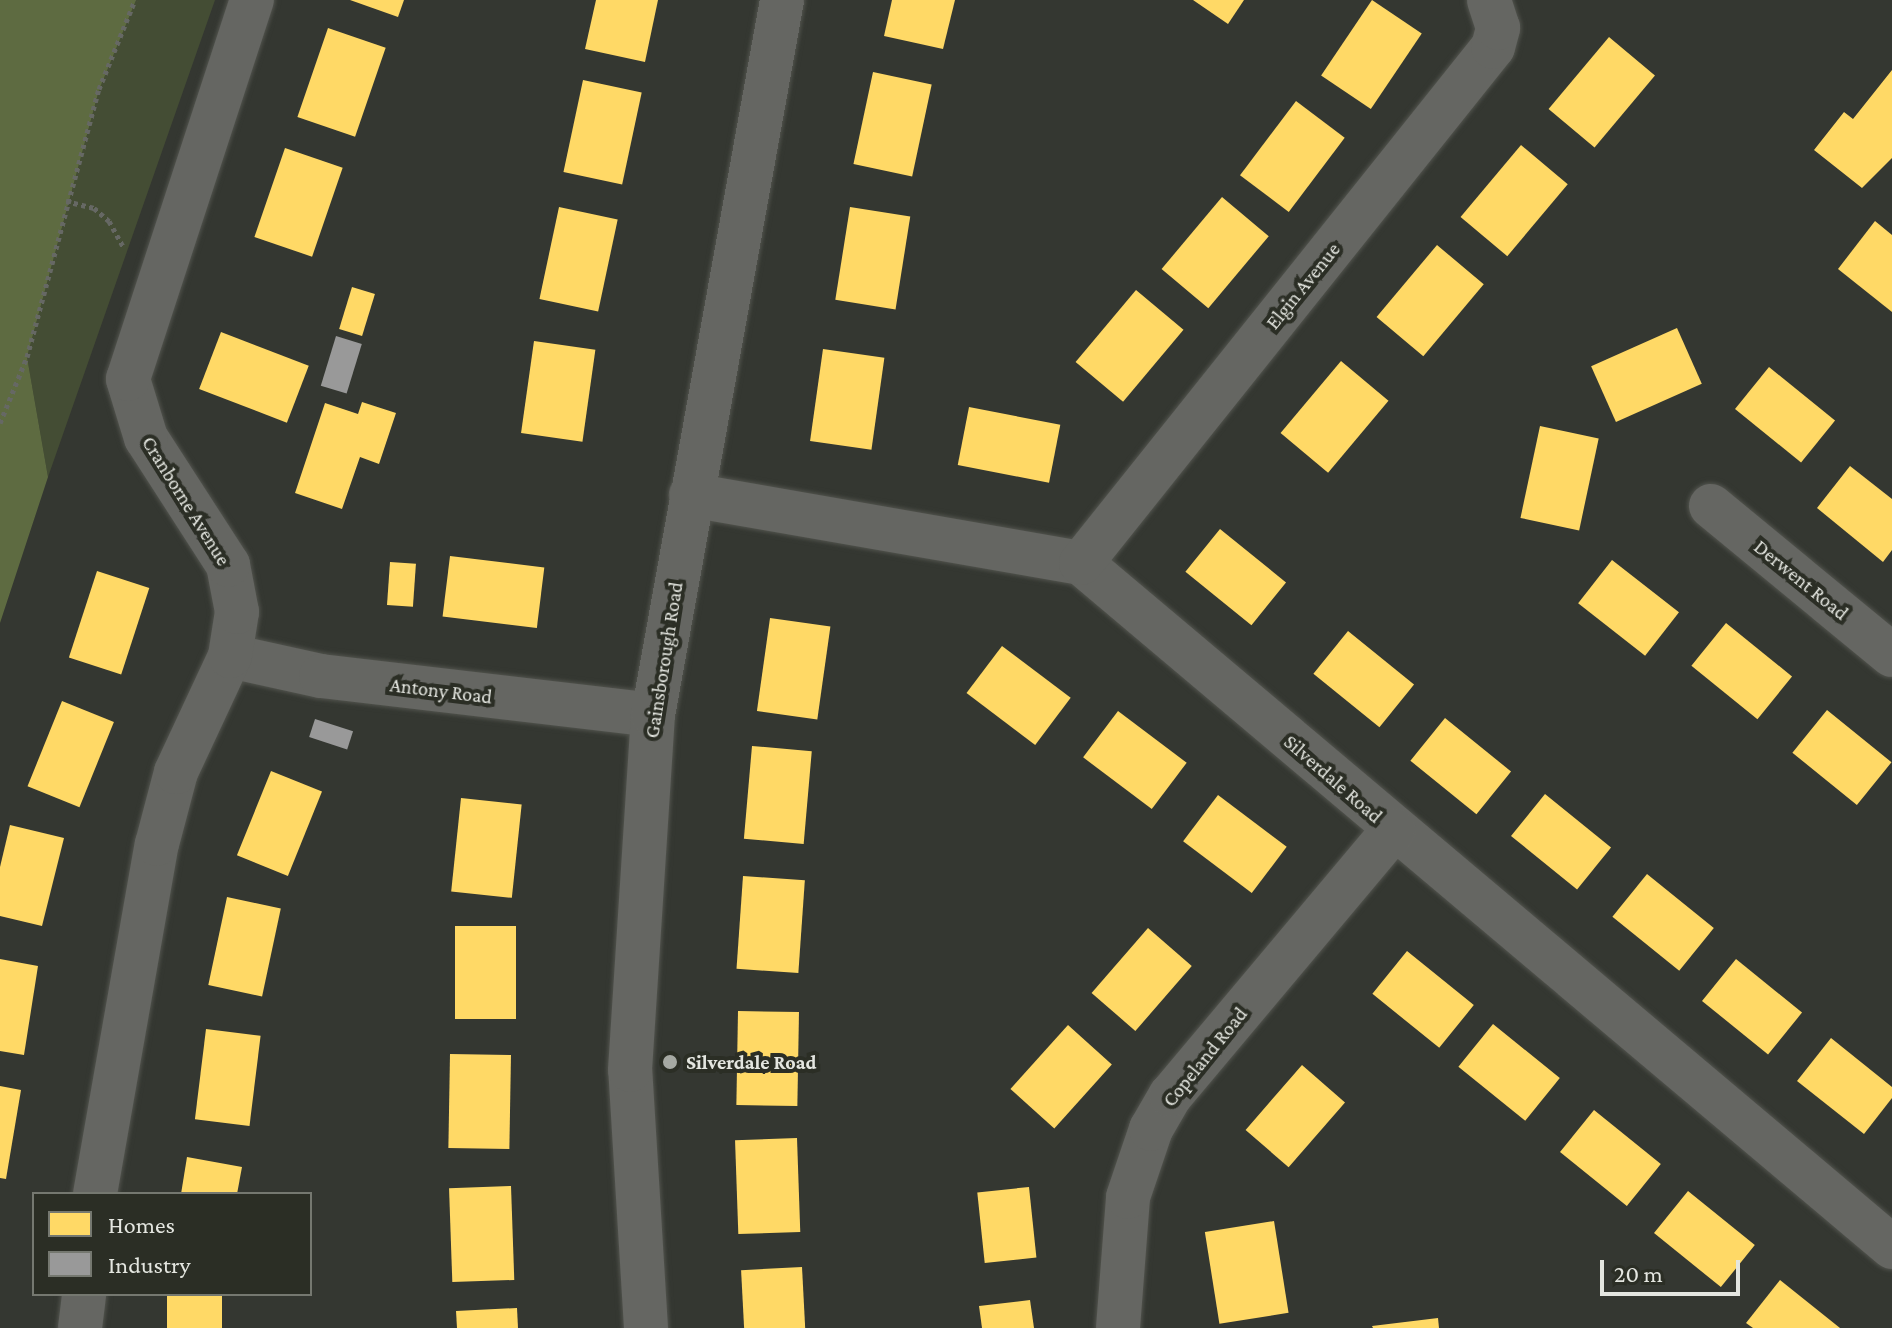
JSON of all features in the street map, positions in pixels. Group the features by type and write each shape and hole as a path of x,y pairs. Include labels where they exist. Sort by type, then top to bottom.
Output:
{"street":[{"name":"Cranborne Avenue","path":"95,1192 157,844 176,772 230,656 237,612 228,565 146,438 128,379 252,0"},
{"name":"Gainsborough Road","path":"646,1328 630,1070 653,715 782,0"},
{"name":"Elgin Avenue","path":"1081,563 1493,47 1498,28 1489,0"},
{"path":"691,495 1081,563"},
{"name":"Derwent Road","path":"1711,506 1892,655"},
{"name":"Silverdale Road","path":"1081,563 1393,830 1892,1247"},
{"name":"Antony Road","path":"230,656 321,676 653,715"},
{"name":"Copeland Road","path":"1118,1328 1128,1197 1151,1129 1171,1095 1393,830"},
{"path":"80,1328 84,1296"}],"path":[{"path":"0,423 27,357 66,201 99,89 135,0"},
{"path":"66,201 101,214 125,248"}],"green space":[{"path":"0,0 136,0 99,90 27,357 48,477 0,623"},
{"path":"135,0 215,0 48,477 27,357 99,90"}],"building: Homes":[{"path":"350,0 404,0 398,17"},
{"path":"596,0 658,0 645,62 585,49"},
{"path":"892,0 955,0 943,49 884,36"},
{"path":"1193,0 1244,0 1228,24"},
{"path":"1372,0 1422,34 1371,109 1321,75"},
{"path":"328,28 386,48 355,137 297,117"},
{"path":"1609,37 1655,76 1595,148 1549,109"},
{"path":"1892,70 1892,158 1862,188 1814,150 1844,112 1853,119"},
{"path":"873,72 932,84 912,176 853,164"},
{"path":"583,80 642,92 622,184 563,172"},
{"path":"1296,101 1345,138 1289,212 1240,175"},
{"path":"1521,145 1568,184 1507,256 1461,217"},
{"path":"285,148 343,168 312,257 254,237"},
{"path":"1222,197 1269,236 1208,308 1162,269"},
{"path":"559,207 618,219 598,311 539,299"},
{"path":"850,207 910,217 896,309 835,300"},
{"path":"1875,221 1892,235 1892,312 1838,269"},
{"path":"1437,245 1484,284 1423,356 1377,317"},
{"path":"352,287 375,294 362,336 339,329"},
{"path":"1136,290 1183,330 1123,402 1076,362"},
{"path":"1677,328 1702,384 1616,422 1591,366"},
{"path":"221,332 309,366 287,423 199,389"},
{"path":"534,341 595,350 582,442 521,433"},
{"path":"823,349 884,358 871,450 810,441"},
{"path":"1341,361 1388,401 1328,473 1281,433"},
{"path":"1769,367 1835,420 1801,462 1735,409"},
{"path":"362,402 396,413 379,464 360,457 342,509 295,493 325,403 358,414"},
{"path":"969,407 1060,425 1049,483 958,465"},
{"path":"1540,426 1599,438 1579,530 1520,518"},
{"path":"1850,466 1892,499 1892,550 1883,562 1817,508"},
{"path":"1220,529 1286,582 1251,625 1185,572"},
{"path":"450,556 544,568 537,628 443,617"},
{"path":"1612,560 1679,612 1645,656 1578,603"},
{"path":"390,562 416,564 413,607 387,605"},
{"path":"97,571 149,588 121,675 69,658"},
{"path":"770,618 830,626 817,720 757,711"},
{"path":"1726,623 1792,676 1757,719 1691,666"},
{"path":"1348,631 1414,684 1379,727 1313,674"},
{"path":"1002,646 1071,698 1035,745 966,693"},
{"path":"62,701 114,722 79,807 28,786"},
{"path":"1827,710 1892,762 1857,805 1792,753"},
{"path":"1118,711 1187,763 1152,809 1083,757"},
{"path":"1445,718 1511,771 1476,814 1410,761"},
{"path":"752,746 812,751 804,844 744,839"},
{"path":"271,771 322,792 288,876 237,855"},
{"path":"1545,794 1611,847 1577,889 1511,836"},
{"path":"1218,795 1287,847 1252,893 1183,841"},
{"path":"461,798 522,804 512,898 451,891"},
{"path":"10,825 64,838 42,926 0,916 0,867"},
{"path":"1647,874 1714,928 1679,971 1612,917"},
{"path":"743,876 805,880 798,973 737,969"},
{"path":"227,897 281,908 262,996 208,985"},
{"path":"455,926 516,926 516,1019 455,1019"},
{"path":"1148,928 1192,966 1135,1031 1092,993"},
{"path":"1407,951 1474,1005 1439,1048 1372,994"},
{"path":"0,959 38,966 24,1055 0,1051"},
{"path":"1736,959 1802,1012 1768,1054 1702,1001"},
{"path":"738,1011 799,1012 797,1106 736,1105"},
{"path":"1493,1024 1560,1078 1525,1121 1458,1067"},
{"path":"1068,1025 1112,1064 1054,1128 1010,1089"},
{"path":"206,1029 261,1036 249,1126 195,1119"},
{"path":"1831,1038 1892,1087 1892,1098 1864,1134 1797,1081"},
{"path":"450,1054 511,1055 509,1149 448,1148"},
{"path":"1302,1065 1345,1102 1289,1167 1246,1130"},
{"path":"0,1086 21,1090 6,1179 0,1178"},
{"path":"1594,1110 1661,1164 1627,1206 1560,1152"},
{"path":"797,1138 800,1232 738,1234 735,1140"},
{"path":"187,1157 242,1167 237,1192 181,1192"},
{"path":"511,1186 514,1280 452,1282 449,1188"},
{"path":"1029,1187 1036,1258 985,1263 977,1192"},
{"path":"1688,1191 1755,1245 1721,1287 1654,1233"},
{"path":"1274,1221 1289,1313 1219,1324 1205,1232"},
{"path":"802,1267 805,1328 744,1328 741,1270"},
{"path":"1780,1280 1840,1328 1753,1328 1746,1323"},
{"path":"167,1296 222,1296 222,1328 167,1328"},
{"path":"1030,1300 1034,1328 982,1328 979,1306"},
{"path":"517,1308 518,1328 457,1328 456,1311"},
{"path":"1438,1318 1439,1328 1372,1326"}],"building: Industry":[{"path":"336,336 362,344 347,394 321,386"},
{"path":"315,719 353,731 347,749 309,737"}],"place":[{"name":"Silverdale Road","path":"670,1062"}]}
